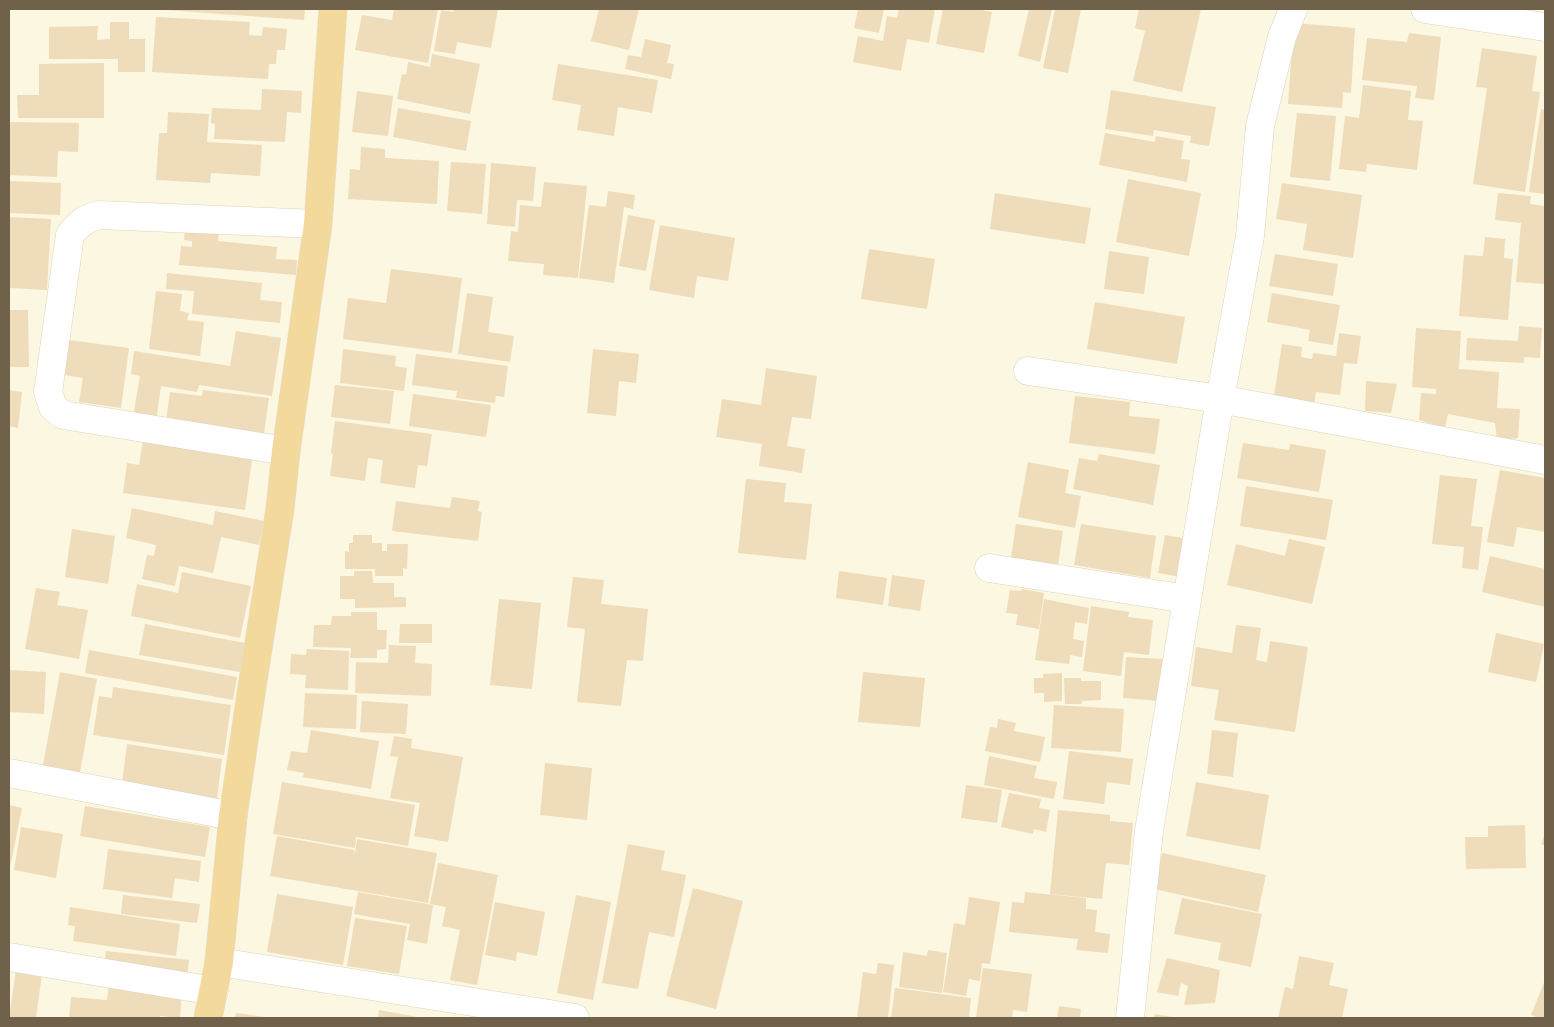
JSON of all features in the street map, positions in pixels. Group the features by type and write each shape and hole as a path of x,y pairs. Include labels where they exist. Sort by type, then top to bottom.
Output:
{"highway":[{"path":"208,1018 219,962 233,816 280,509 286,451 318,224 333,9"}],"street":[{"path":"1130,1018 1149,831 1220,399 1250,236 1260,126 1282,37 1293,9"},
{"path":"1425,9 1545,27"},
{"path":"286,451 63,415 53,406 48,392 70,235 86,218 98,215 318,224"},
{"path":"1028,371 1220,399 1545,460"},
{"path":"989,568 1187,599"},
{"path":"9,773 233,816"},
{"path":"9,957 214,991"},
{"path":"219,962 575,1018"}],"building":[{"path":"165,9 305,9 304,20"},
{"path":"394,9 438,9 428,63 355,50 362,15 392,20"},
{"path":"454,9 498,9 491,48 457,42 455,54 434,51 441,10 453,12"},
{"path":"599,9 639,9 629,50 591,41"},
{"path":"858,9 884,9 879,33 854,28"},
{"path":"899,9 935,9 929,43 907,39 901,71 853,62 858,36 883,41 887,16 897,18"},
{"path":"943,9 976,9 992,12 984,53 936,44"},
{"path":"1029,9 1052,9 1040,62 1018,56"},
{"path":"1055,9 1081,9 1068,73 1043,68"},
{"path":"1139,9 1201,9 1182,92 1133,81 1145,31 1135,28"},
{"path":"156,17 250,22 249,35 262,36 263,27 287,29 285,50 277,50 276,64 269,64 268,79 152,72"},
{"path":"110,22 129,22 129,39 145,39 145,72 118,72 118,59 49,59 49,27 98,26 97,40 110,39"},
{"path":"1294,23 1355,28 1351,93 1343,92 1342,108 1288,104"},
{"path":"1409,33 1441,37 1434,100 1415,98 1417,86 1362,80 1367,38 1407,42"},
{"path":"645,39 671,45 667,63 674,64 671,79 625,69 628,55 641,57"},
{"path":"1482,48 1537,56 1532,91 1540,92 1525,192 1473,184 1487,88 1476,87"},
{"path":"432,54 480,64 470,114 397,99 402,74 406,75 408,62 430,67"},
{"path":"104,63 104,118 18,118 17,95 39,95 39,64"},
{"path":"558,64 658,80 652,113 618,107 614,136 577,130 581,105 552,100"},
{"path":"1363,85 1411,91 1408,120 1423,121 1417,170 1367,164 1366,172 1339,169 1345,116 1359,118"},
{"path":"262,89 302,91 301,113 287,112 285,142 214,139 215,124 211,123 212,108 261,110"},
{"path":"1111,90 1216,107 1209,146 1190,143 1191,136 1154,130 1153,136 1105,129"},
{"path":"357,91 393,96 388,136 352,132"},
{"path":"398,108 471,121 466,151 393,137"},
{"path":"1541,109 1545,110 1545,194 1529,192"},
{"path":"168,112 209,114 207,142 262,145 260,176 211,173 210,183 156,180 159,133 167,133"},
{"path":"1297,113 1336,116 1330,181 1290,177"},
{"path":"9,122 79,123 78,152 58,151 57,177 9,175"},
{"path":"1105,133 1155,142 1156,136 1184,141 1181,159 1190,160 1187,182 1099,165"},
{"path":"361,147 385,149 385,158 439,161 437,204 348,199 350,169 360,170"},
{"path":"451,162 486,164 482,214 447,211"},
{"path":"491,163 536,167 533,201 517,200 515,227 487,224"},
{"path":"1128,179 1201,193 1189,256 1116,242"},
{"path":"9,181 61,183 60,215 9,213"},
{"path":"544,182 587,186 578,278 543,275 544,264 508,261 511,231 518,232 520,205 541,207"},
{"path":"1282,183 1362,195 1353,258 1303,250 1307,224 1276,219"},
{"path":"608,191 635,195 633,209 624,207 614,283 579,278 589,205 606,207"},
{"path":"995,193 1091,208 1085,244 990,229"},
{"path":"1498,193 1531,196 1530,204 1545,206 1545,284 1516,282 1521,223 1495,220"},
{"path":"628,215 655,220 646,271 619,266"},
{"path":"9,217 51,219 47,290 9,288"},
{"path":"660,225 735,238 728,281 697,276 694,298 649,290"},
{"path":"185,228 219,231 218,241 277,247 276,259 297,260 296,275 179,265 181,246 192,247 192,241 184,240"},
{"path":"1485,237 1505,239 1504,258 1513,259 1508,320 1459,316 1464,255 1483,256"},
{"path":"869,249 935,259 927,309 861,299"},
{"path":"1109,251 1149,257 1144,294 1104,289"},
{"path":"1275,254 1338,264 1333,296 1269,286"},
{"path":"391,269 462,278 452,353 343,339 348,298 386,303"},
{"path":"167,273 262,283 260,300 282,302 280,323 192,314 194,291 166,289"},
{"path":"156,291 182,294 180,311 189,313 187,320 204,322 200,356 149,349"},
{"path":"467,293 493,297 488,332 514,336 510,362 458,354"},
{"path":"1272,293 1340,305 1333,345 1308,341 1310,330 1267,322"},
{"path":"1095,302 1185,317 1177,364 1087,349"},
{"path":"9,310 28,310 29,367 9,367"},
{"path":"1519,326 1542,328 1540,358 1524,357 1524,363 1466,360 1467,338 1518,341"},
{"path":"1416,328 1461,331 1459,369 1499,372 1497,408 1520,409 1518,438 1497,441 1495,423 1448,414 1445,428 1419,420 1421,393 1436,394 1436,389 1412,387"},
{"path":"236,331 281,338 272,396 199,385 197,392 161,386 156,421 133,417 140,376 131,374 134,351 230,366"},
{"path":"1339,333 1361,336 1357,364 1344,363 1340,395 1316,392 1314,407 1273,402 1282,344 1302,347 1301,357 1312,359 1313,353 1336,356"},
{"path":"69,340 129,348 121,408 79,402 83,378 64,375"},
{"path":"343,349 396,356 395,366 407,368 404,391 340,383"},
{"path":"593,349 639,354 636,383 619,381 616,416 587,413"},
{"path":"416,354 508,366 504,397 496,396 495,403 456,398 457,391 412,385"},
{"path":"766,368 817,376 811,419 792,417 787,446 805,449 802,473 759,466 762,444 716,437 722,399 761,405"},
{"path":"1366,381 1397,384 1391,413 1365,411"},
{"path":"335,385 394,391 390,424 331,417"},
{"path":"9,390 22,392 18,428 9,426"},
{"path":"203,390 269,398 263,440 165,428 170,392 202,396"},
{"path":"413,394 491,405 486,437 409,426"},
{"path":"1075,396 1130,402 1129,416 1160,419 1155,454 1069,443"},
{"path":"335,421 432,434 427,466 418,465 415,488 380,483 383,460 368,458 365,481 330,476"},
{"path":"143,441 253,452 245,510 123,493 127,463 139,465"},
{"path":"1243,443 1289,450 1290,444 1326,450 1319,492 1237,478"},
{"path":"1099,454 1160,465 1153,505 1073,489 1079,458 1097,461"},
{"path":"1028,462 1069,470 1065,493 1081,496 1075,528 1018,517"},
{"path":"1500,470 1545,478 1545,532 1517,527 1514,547 1487,542"},
{"path":"1440,475 1477,479 1471,526 1483,527 1478,570 1462,568 1464,547 1432,544"},
{"path":"746,479 786,483 784,502 812,504 806,560 738,553"},
{"path":"1246,486 1333,500 1326,540 1240,526"},
{"path":"452,497 480,501 478,511 482,512 478,541 392,531 396,501 450,508"},
{"path":"132,508 213,525 215,511 264,521 259,545 221,537 213,573 179,566 175,586 142,579 147,555 154,556 156,545 126,538"},
{"path":"1016,524 1063,531 1058,565 1011,558"},
{"path":"1081,524 1156,536 1150,578 1074,565"},
{"path":"72,529 115,536 108,584 65,577"},
{"path":"353,535 372,535 372,543 382,543 382,551 387,551 387,544 408,544 407,569 403,568 403,576 375,576 375,569 345,569 345,551 349,552 349,543 353,543"},
{"path":"1165,535 1188,539 1181,577 1158,573"},
{"path":"1289,539 1325,547 1312,604 1227,585 1236,544 1285,556"},
{"path":"1490,556 1545,569 1545,607 1482,592"},
{"path":"354,571 372,571 373,583 394,583 394,597 406,597 406,607 355,608 355,599 340,599 340,576 354,576"},
{"path":"839,571 887,578 883,605 836,598"},
{"path":"182,572 251,586 240,638 131,616 137,584 178,593"},
{"path":"892,575 925,580 920,611 888,606"},
{"path":"573,577 604,580 601,604 648,609 643,661 627,660 621,706 577,702 585,629 567,627"},
{"path":"36,588 60,592 57,605 88,610 79,659 25,649"},
{"path":"1022,589 1044,593 1039,629 1016,625 1018,614 1006,613 1010,590 1021,591"},
{"path":"499,599 541,603 532,689 490,685"},
{"path":"1044,599 1089,608 1087,624 1075,622 1073,639 1084,641 1082,657 1070,655 1069,664 1035,660"},
{"path":"1091,606 1129,612 1128,617 1153,620 1149,655 1124,652 1121,676 1083,671"},
{"path":"351,612 377,612 377,630 387,630 386,649 377,650 377,658 350,658 351,648 313,647 314,625 331,625 332,616 351,616"},
{"path":"145,624 245,643 240,672 139,655"},
{"path":"400,624 432,624 432,643 399,643"},
{"path":"1236,625 1261,628 1256,660 1267,662 1270,641 1308,647 1295,732 1214,720 1219,690 1191,686 1196,647 1232,653"},
{"path":"1496,633 1544,644 1536,682 1488,672"},
{"path":"389,645 416,646 415,663 432,664 431,696 355,693 356,662 388,663"},
{"path":"307,649 349,651 348,690 305,688 306,675 290,674 291,654 306,655"},
{"path":"89,650 237,677 233,700 85,673"},
{"path":"1126,657 1163,659 1160,701 1123,698"},
{"path":"9,670 46,672 44,714 9,712"},
{"path":"60,672 97,679 78,783 41,776"},
{"path":"863,672 925,678 920,727 858,722"},
{"path":"1062,673 1062,701 1044,702 1044,693 1034,693 1034,678 1043,678 1043,674"},
{"path":"1064,678 1081,678 1081,681 1101,681 1101,700 1082,701 1082,704 1065,704"},
{"path":"113,687 231,705 224,755 93,735 99,696 112,698"},
{"path":"305,693 357,695 356,729 303,727"},
{"path":"362,701 408,704 406,734 360,732"},
{"path":"1054,705 1124,709 1121,752 1051,748"},
{"path":"998,719 1016,723 1014,731 1045,737 1040,762 985,751 990,727 997,728"},
{"path":"311,730 379,741 371,789 303,777 304,773 287,770 291,751 307,753"},
{"path":"1212,730 1238,733 1233,777 1207,774"},
{"path":"394,736 412,739 411,748 463,757 448,842 414,836 420,803 390,798 398,757 390,756"},
{"path":"127,744 222,759 217,799 122,783"},
{"path":"1069,751 1133,759 1130,785 1107,782 1104,804 1063,799"},
{"path":"989,756 1037,766 1034,778 1057,782 1054,799 984,785"},
{"path":"545,763 592,768 587,820 540,815"},
{"path":"282,782 415,805 408,846 356,837 355,848 273,834"},
{"path":"1196,782 1269,795 1260,850 1186,836"},
{"path":"966,785 1002,790 997,823 961,818"},
{"path":"1009,793 1041,799 1039,808 1050,810 1046,832 1034,829 1033,834 1001,827"},
{"path":"9,805 22,808 10,868 9,867"},
{"path":"85,806 210,827 205,857 80,836"},
{"path":"1058,810 1110,815 1110,821 1133,823 1129,865 1106,863 1102,899 1050,894"},
{"path":"1525,825 1526,868 1466,869 1465,837 1488,837 1488,826"},
{"path":"21,827 63,834 56,878 14,870"},
{"path":"1545,833 1545,846 1541,844"},
{"path":"277,836 354,850 355,853 357,839 437,853 428,903 270,876"},
{"path":"628,844 665,851 661,870 686,875 674,937 649,932 638,989 602,983"},
{"path":"108,849 201,861 199,882 175,878 172,898 103,889"},
{"path":"1162,853 1266,875 1258,912 1154,889"},
{"path":"438,863 498,875 477,985 450,980 460,930 442,926 446,907 430,904"},
{"path":"693,888 743,901 716,1009 666,996"},
{"path":"358,892 433,905 427,944 407,940 410,924 354,914"},
{"path":"1025,892 1086,898 1086,909 1097,910 1095,932 1110,934 1108,953 1076,950 1078,939 1009,932 1012,902 1024,903"},
{"path":"277,894 353,907 343,965 267,952"},
{"path":"123,895 200,904 197,923 121,914"},
{"path":"576,895 611,902 593,1000 557,993"},
{"path":"969,897 1000,902 990,964 982,963 980,981 969,979 966,996 943,992 954,923 965,925"},
{"path":"1182,898 1262,914 1251,967 1218,960 1221,943 1174,934"},
{"path":"495,902 545,912 537,956 517,952 516,961 485,955"},
{"path":"70,907 180,924 176,956 73,941 75,926 68,925"},
{"path":"355,918 407,926 399,974 347,966"},
{"path":"928,950 947,953 942,993 899,987 903,952 927,956"},
{"path":"106,951 189,960 187,979 104,970"},
{"path":"1299,956 1334,963 1329,985 1348,989 1342,1018 1278,1018 1285,987 1293,989"},
{"path":"1167,958 1220,970 1215,1003 1184,1005 1188,986 1181,983 1178,996 1157,992"},
{"path":"878,963 894,965 888,1018 857,1018 863,972 876,974"},
{"path":"983,968 1032,974 1027,1012 1013,1010 1012,1018 976,1018"},
{"path":"16,970 42,974 36,1018 9,1018"},
{"path":"1545,980 1545,1018 1539,1018 1531,1015"},
{"path":"109,983 182,991 180,1018 160,1016 160,1018 69,1018 71,997 107,1000"},
{"path":"895,988 971,998 969,1018 891,1018"},
{"path":"1059,1006 1081,1009 1080,1018 1057,1018"},
{"path":"379,1010 418,1017 418,1018 378,1018"},
{"path":"236,1013 265,1017 265,1018 235,1018"},
{"path":"1155,1014 1173,1017 1173,1018 1154,1018"}]}
